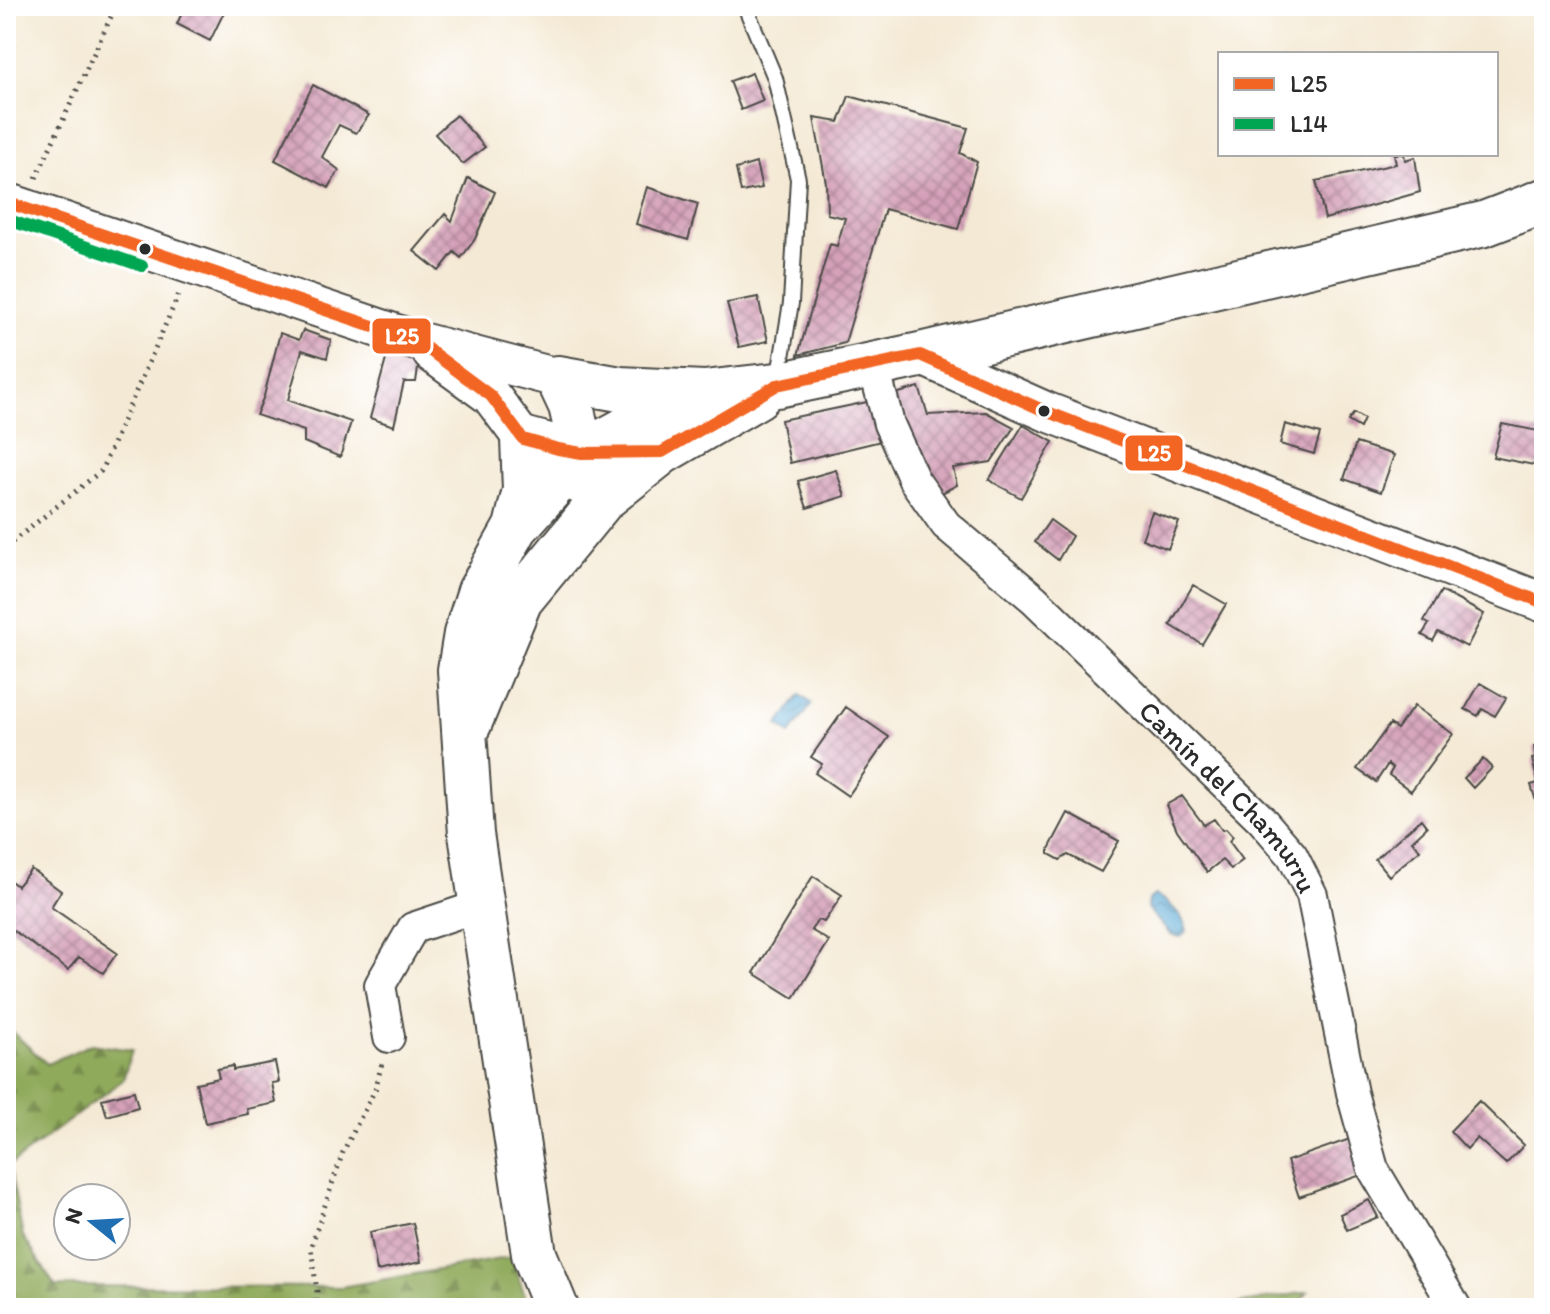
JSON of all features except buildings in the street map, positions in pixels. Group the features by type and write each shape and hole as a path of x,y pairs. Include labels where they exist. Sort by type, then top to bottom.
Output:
{"highway":[{"path":"558,378 620,389 704,393 777,385 920,355 1484,224 1544,201"},
{"path":"466,731 520,600 577,497 582,453 571,406 558,378"},
{"path":"520,600 603,499 662,452 777,385"},
{"path":"556,1308 534,1254 471,834 460,670 466,634 480,591 516,527 582,453 641,421 704,393"},
{"path":"516,527 525,490 523,439 582,453 662,452"}],"street":[{"path":"14,205 417,341 558,378"},
{"path":"417,341 491,396 523,439"},
{"path":"920,355 1045,411 1544,603"},
{"name":"Camín del Chamurru","path":"873,364 889,424 914,480 946,525 1034,599 1261,819 1292,855 1312,895 1352,1093 1373,1169 1456,1308"},
{"path":"389,1037 380,985 413,928 482,905"}],"lane":[{"path":"745,6 775,78 798,179 791,303 777,385"}],"path":[{"path":"14,205 116,6"},
{"path":"6,547 101,471 191,265"},
{"path":"315,1308 317,1292 311,1247 343,1152 375,1090 389,1037"}],"green space":[{"path":"6,1026 47,1064 91,1044 132,1050 123,1080 9,1166 23,1236 55,1286 341,1287 512,1257 529,1308 6,1308"},
{"path":"1308,1292 1295,1308 1212,1308"}],"water":[{"path":"800,695 812,704 790,734 778,725"},
{"path":"1155,895 1179,914 1187,930 1181,937 1171,935 1147,908 1148,900"}],"transit line":[{"name":"L25","path":"6,202 417,341 491,396 523,439 558,449 582,453 662,452 777,385 920,355 1045,411 1544,603"},
{"name":"L14","path":"6,219 142,266"}]}
